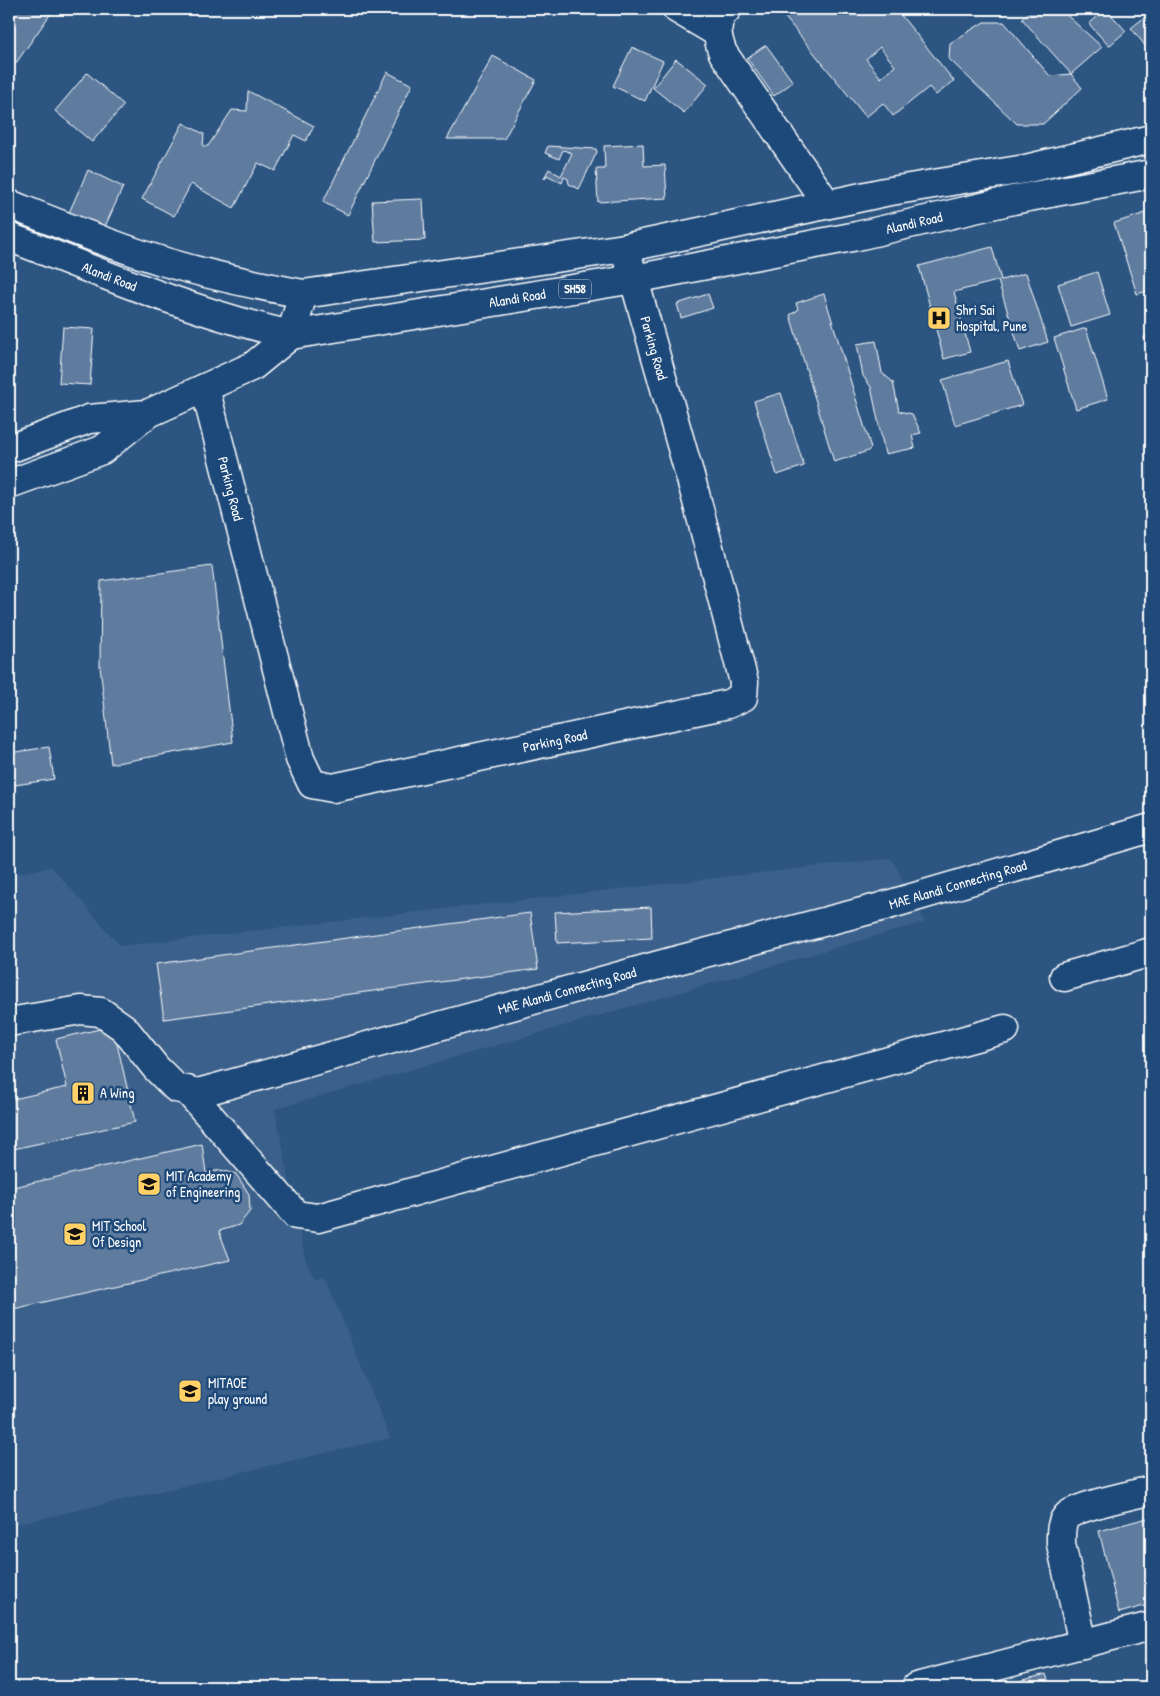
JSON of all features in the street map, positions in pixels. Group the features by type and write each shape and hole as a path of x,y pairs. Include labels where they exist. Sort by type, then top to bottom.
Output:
{"main road":[{"path":"677,9 722,20 723,54 827,204"},
{"path":"9,204 96,238 163,261 251,284 303,294 625,248 885,192 1025,170 1151,139"},
{"name":"Alandi Road","path":"9,236 139,288 252,326 291,335 634,279 857,236 1014,200 1151,174"},
{"name":"Parking Road","path":"205,388 300,758 312,784 333,788 728,704 743,697 744,682 694,490 625,248"},
{"path":"9,484 102,450 147,414 253,366 291,335 303,294"},
{"path":"9,449 89,419 147,414"},
{"name":"MAE Alandi Connecting Road","path":"187,1090 198,1093 272,1073 642,970 881,907 1151,828"},
{"path":"1064,977 1151,952"},
{"path":"9,1022 81,1010 101,1012 124,1028 156,1068 176,1088 187,1090 296,1214 318,1218 1005,1029"},
{"path":"1083,1644 1061,1544 1061,1528 1067,1516 1079,1509 1151,1490"},
{"path":"916,1687 1151,1626"}],"shaded area":[{"name":"MIT Academy of Engineering","path":"891,858 925,922 275,1109 305,1258 315,1279 325,1277 390,1438 9,1526 9,875 52,867 120,946"}],"building":[{"path":"9,9 54,9 9,73"},
{"path":"793,9 896,9 954,81 936,95 929,87 893,116 883,103 866,117 784,16","holes":["880,47 895,66 881,78 866,59"]},
{"path":"1033,9 1060,9 1102,47 1071,74 1022,19"},
{"path":"1106,9 1126,31 1109,46 1089,24"},
{"path":"1151,12 1151,53 1131,28"},
{"path":"984,22 1004,22 1050,76 1071,74 1082,88 1043,124 1017,124 949,59 950,43"},
{"path":"766,45 793,82 774,96 747,58"},
{"path":"632,47 663,61 645,101 613,86"},
{"path":"493,56 536,80 504,139 447,139"},
{"path":"676,59 708,84 684,113 653,88"},
{"path":"387,72 412,85 348,215 323,202"},
{"path":"87,73 124,105 92,142 55,111"},
{"path":"248,91 314,126 306,141 294,135 275,171 258,163 234,208 191,184 174,216 142,199 183,123 204,134 203,146 208,146 232,110 247,111"},
{"path":"643,144 644,166 665,165 667,198 598,202 596,169 605,169 604,146"},
{"path":"548,146 596,149 597,152 579,189 569,184 568,179 564,177 562,183 547,175 544,178 549,169 561,176 572,153 563,150 559,159 545,153"},
{"path":"88,170 123,187 102,233 67,217"},
{"path":"423,199 425,240 375,242 372,201"},
{"path":"1149,212 1151,219 1151,290 1137,294 1114,223"},
{"path":"992,247 1001,280 954,292 970,352 944,359 919,266"},
{"path":"1097,272 1110,315 1071,327 1058,284"},
{"path":"1026,273 1048,342 1020,351 998,281"},
{"path":"708,294 713,308 681,318 677,304"},
{"path":"824,294 871,448 868,451 834,462 790,315 798,310 796,303"},
{"path":"63,327 94,329 90,385 59,383"},
{"path":"1086,328 1108,399 1076,409 1054,338"},
{"path":"1151,335 1151,364 1144,337"},
{"path":"876,341 882,373 893,382 899,411 912,414 921,433 912,435 915,448 885,454 871,387 863,376 857,344"},
{"path":"1008,361 1022,405 955,425 942,380"},
{"path":"781,393 804,466 777,475 754,401"},
{"path":"212,566 233,742 111,764 100,666 101,581"},
{"path":"49,747 54,779 9,786 9,753"},
{"path":"651,907 652,938 557,943 555,912"},
{"path":"530,913 538,969 164,1019 156,964"},
{"name":"A Wing","path":"113,1026 135,1122 9,1150 9,1100 67,1087 56,1039"},
{"name":"MIT School Of Design","path":"202,1144 206,1173 221,1170 236,1174 249,1194 250,1211 239,1225 219,1231 230,1260 9,1310 9,1188"},
{"path":"1151,1517 1151,1604 1119,1613 1099,1531"},
{"path":"1046,1674 1050,1687 1013,1687 1012,1683"},
{"path":"351,1683 352,1687 335,1687"}],"place":[{"name":"Shri Sai Hospital, Pune","path":"939,318"},
{"name":"A Wing","path":"83,1093"},
{"name":"MIT Academy of Engineering","path":"149,1184"},
{"name":"MIT School Of Design","path":"75,1234"},
{"name":"MITAOE play ground","path":"190,1391"}]}
